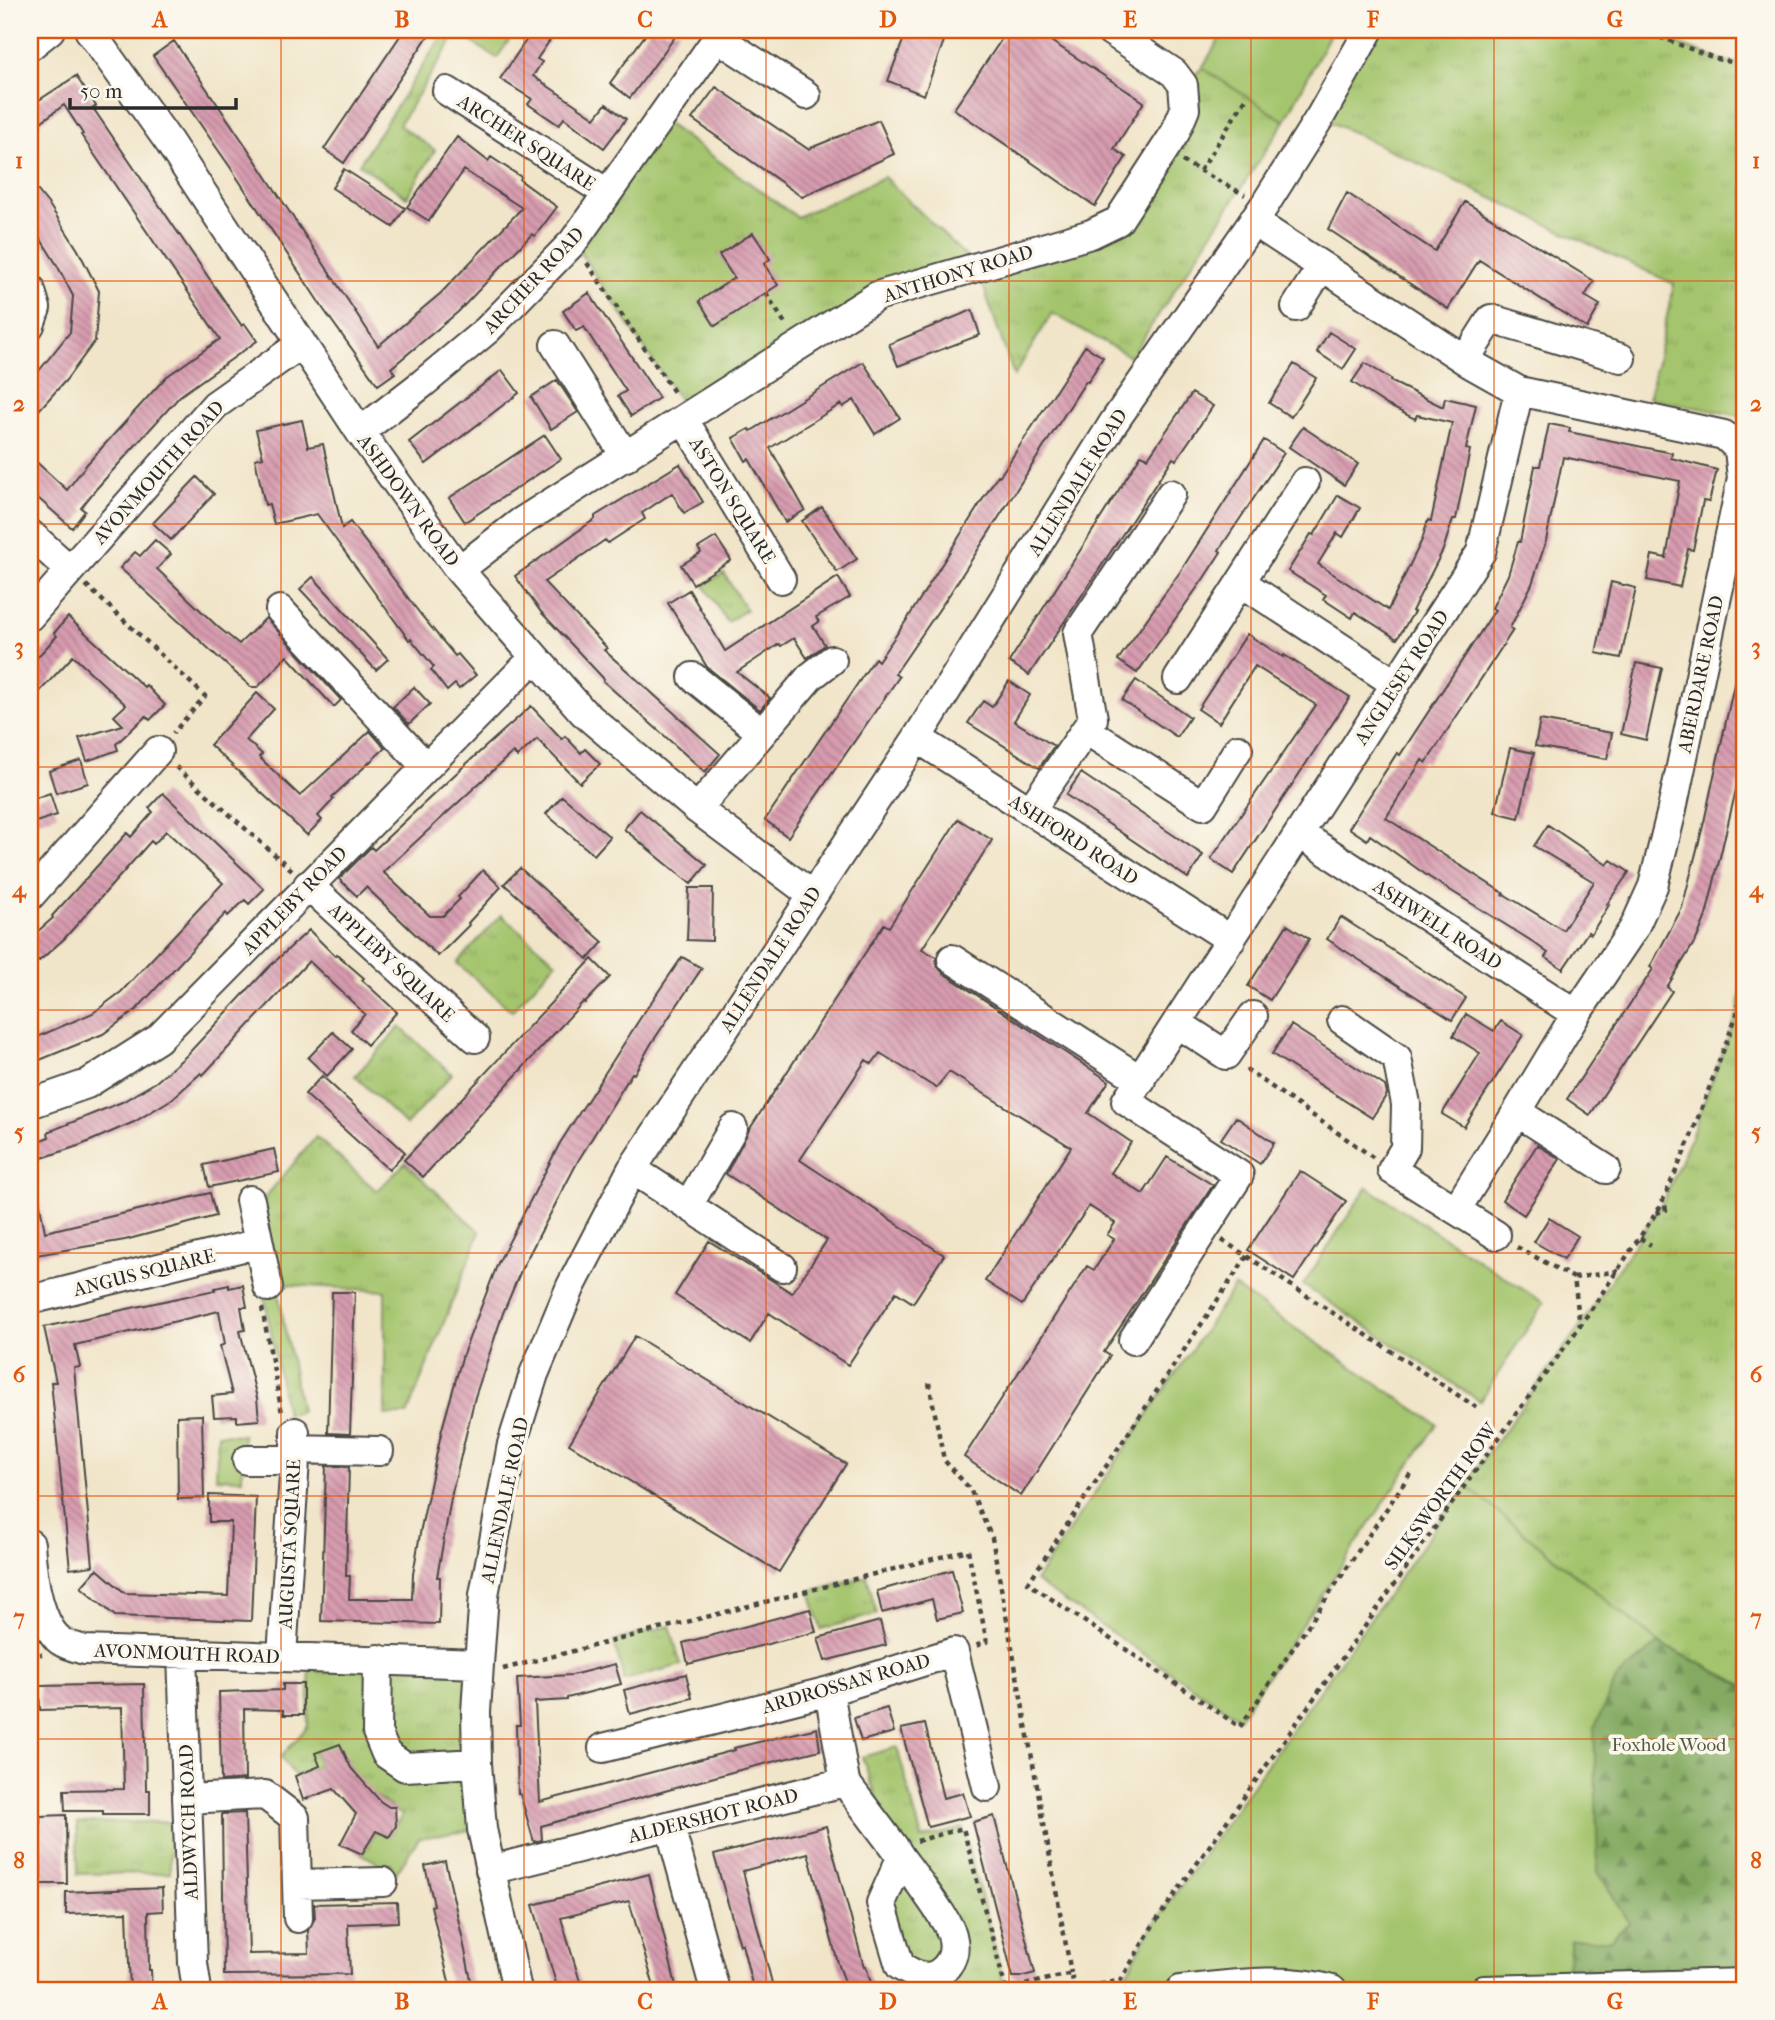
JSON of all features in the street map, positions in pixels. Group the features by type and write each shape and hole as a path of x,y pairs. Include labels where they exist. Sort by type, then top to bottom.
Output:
{"street":[{"path":"30,46 50,30"},
{"name":"ASHDOWN ROAD","path":"89,30 176,153 360,432 459,570 583,712 696,809 813,895"},
{"name":"ANTHONY ROAD","path":"459,570 521,522 877,296 1051,233 1091,234 1118,221 1175,133 1185,109 1183,85 1174,73 1109,30"},
{"name":"ALLENDALE ROAD","path":"517,1990 482,1829 476,1712 484,1595 512,1444 534,1374 571,1286 632,1169 917,738 1114,422 1258,213 1320,117 1369,30"},
{"path":"721,34 806,95"},
{"name":"ARCHER ROAD","path":"360,432 487,330 573,242 721,34"},
{"name":"ARCHER SQUARE","path":"447,91 607,194"},
{"name":"ABERDARE ROAD","path":"1258,213 1322,267 1465,360 1519,391 1724,435 1739,449 1742,478 1671,814 1653,886 1634,928 1576,1014 1456,1210"},
{"path":"1296,307 1322,267"},
{"path":"30,288 36,308 30,325"},
{"path":"1465,360 1491,319 1620,358"},
{"name":"AVONMOUTH ROAD","path":"30,616 215,405 301,344"},
{"path":"555,345 626,457"},
{"name":"ANGLESEY ROAD","path":"1204,1229 1239,1175 1126,1101 1480,552 1519,391"},
{"name":"ASTON SQUARE","path":"687,418 781,579"},
{"path":"1178,679 1305,482"},
{"path":"1030,811 1093,719 1078,633 1171,494"},
{"path":"30,534 70,570"},
{"path":"1242,583 1396,684"},
{"path":"280,610 426,767"},
{"name":"APPLEBY ROAD","path":"30,1104 87,1084 158,1039 534,658"},
{"path":"696,809 810,677 832,660"},
{"path":"693,677 762,733"},
{"path":"1086,730 1203,805 1238,749"},
{"name":"ASHFORD ROAD","path":"917,738 1231,940"},
{"path":"30,896 158,751"},
{"name":"ASHWELL ROAD","path":"1300,834 1576,1014"},
{"name":"APPLEBY SQUARE","path":"308,885 475,1038"},
{"path":"952,959 1141,1080"},
{"path":"1170,1034 1226,1055 1253,1016"},
{"path":"1342,1020 1397,1058 1406,1104 1405,1148 1392,1170 1496,1235"},
{"path":"1517,1112 1606,1169"},
{"path":"689,1204 733,1128"},
{"path":"632,1169 782,1267"},
{"path":"250,1200 259,1243 264,1293"},
{"path":"1133,1339 1204,1229"},
{"name":"ANGUS SQUARE","path":"30,1300 259,1243"},
{"path":"247,1460 295,1447 379,1451"},
{"name":"AUGUSTA SQUARE","path":"282,1656 295,1447"},
{"name":"AVONMOUTH ROAD","path":"30,1544 32,1575 48,1625 60,1641 84,1650 378,1659 479,1669"},
{"name":"ARDROSSAN ROAD","path":"603,1748 829,1691 954,1652 987,1787"},
{"name":"ALDWYCH ROAD","path":"182,1654 193,1962 197,1990"},
{"path":"378,1659 376,1732 386,1754 405,1767 477,1763"},
{"path":"829,1691 845,1782 897,1852"},
{"name":"ALDERSHOT ROAD","path":"490,1870 845,1782"},
{"path":"187,1799 265,1795 295,1818 298,1918"},
{"path":"670,1827 715,1990"},
{"path":"297,1884 383,1882"},
{"path":"1181,1990 1275,1983 1317,1986 1332,1990"},
{"path":"1495,1990 1745,1983"}],"path":[{"path":"1641,30 1717,59 1745,65"},
{"path":"1200,171 1247,97"},
{"path":"1163,151 1200,171 1258,213"},
{"path":"573,242 687,418"},
{"path":"766,293 799,346"},
{"path":"70,570 205,696 158,751 308,885"},
{"name":"SILKSWORTH ROW","path":"1091,1989 1121,1980 1152,1927 1240,1801 1619,1271 1664,1200 1690,1139 1737,1014 1745,975"},
{"path":"1226,1055 1392,1170"},
{"path":"1204,1229 1476,1407"},
{"path":"1496,1235 1574,1278 1619,1271"},
{"path":"1640,1238 1651,1245"},
{"path":"1247,1256 1028,1583 1240,1727 1412,1471"},
{"path":"1574,1278 1580,1326"},
{"path":"264,1293 283,1419 295,1447"},
{"path":"929,1383 944,1460 970,1489 992,1538 1071,1973 1075,1990 1091,1989"},
{"path":"479,1669 968,1550 987,1642 954,1652"},
{"path":"897,1852 963,1828 1006,1990 1071,1973"}],"green space":[{"path":"446,30 516,30 497,58 457,33 399,125 435,150 407,197 359,164"},
{"path":"1225,30 1332,30 1285,121 1202,68"},
{"path":"1369,30 1641,30 1717,59 1745,65 1745,417 1649,398 1674,284 1320,117"},
{"path":"1202,68 1285,121 1131,357 1052,313 1014,376 977,268 877,296 690,416 573,242 660,119 797,217 884,177 977,267 1118,221 1183,85"},
{"path":"724,573 746,610 727,622 704,585"},
{"path":"501,915 556,962 512,1011 457,963"},
{"path":"1745,975 1745,1686 1659,1643 1465,1485 1580,1326 1664,1200 1737,1014"},
{"path":"400,1027 452,1074 406,1125 355,1076"},
{"path":"316,1137 377,1191 405,1163 480,1232 407,1415 385,1415 385,1291 279,1284 262,1201"},
{"path":"1367,1187 1544,1303 1480,1401 1303,1285"},
{"path":"1234,1287 1437,1424 1239,1718 1035,1581"},
{"path":"278,1291 301,1412 286,1414 264,1294"},
{"path":"218,1434 243,1435 242,1479 216,1478"},
{"path":"1465,1485 1659,1643 1616,1679 1594,1728 1598,1872 1629,1922 1611,1940 1571,1940 1564,1988 1117,1990 1152,1927"},
{"path":"867,1576 877,1614 821,1629 810,1591"},
{"path":"670,1626 681,1665 624,1680 614,1641"},
{"name":"Foxhole Wood","path":"1659,1643 1745,1686 1745,1990 1564,1988 1571,1940 1611,1940 1629,1922 1598,1872 1594,1728 1616,1679"},
{"path":"310,1657 479,1664 482,1829 419,1838 396,1873 362,1854 376,1831 389,1836 402,1815 315,1753 320,1766 295,1776 281,1757 308,1726"},
{"path":"897,1747 922,1839 963,1828 1006,1990 896,1990 900,1965 881,1903 894,1847 862,1757"},
{"path":"170,1822 170,1873 78,1874 77,1823"},
{"path":"1062,1975 1064,1990 1006,1990"}],"building":[{"path":"404,30 432,30 344,163 324,149"},
{"path":"533,30 557,30 537,59 542,62 533,76 595,118 606,104 626,119 604,148 564,118 559,125 528,104 532,99 500,79"},
{"path":"649,30 680,30 630,98 610,83"},
{"path":"907,30 948,30 924,95 888,81"},
{"path":"1008,30 1034,30 1144,102 1114,149 1126,157 1095,206 954,109"},
{"path":"174,41 378,346 441,293 522,208 464,170 429,221 407,207 457,137 488,161 491,157 521,177 520,180 557,207 535,236 532,234 458,312 391,368 395,373 378,385 324,310 153,56"},
{"path":"76,76 96,106 93,108 213,284 242,326 245,324 257,341 180,396 97,488 81,508 85,511 72,528 30,491 30,456 67,490 166,377 220,339 81,135 83,134 64,105 30,130 30,106"},
{"path":"716,87 808,149 879,120 894,154 802,197 692,119"},
{"path":"344,169 405,208 393,227 332,188"},
{"path":"30,181 50,206 78,250 99,291 95,341 66,380 30,420 30,382 70,332 73,296 30,222"},
{"path":"1347,193 1435,251 1465,202 1594,281 1585,296 1600,305 1587,328 1479,260 1448,309 1328,229"},
{"path":"753,233 770,259 764,264 778,285 715,326 699,301 734,278 719,255"},
{"path":"589,293 659,398 631,416 618,396 626,391 584,327 576,331 563,311"},
{"path":"972,310 980,335 898,366 889,344"},
{"path":"1329,332 1356,349 1343,369 1317,352"},
{"path":"1085,346 1103,357 1088,382 1086,381 951,592 895,674 899,677 788,837 765,820 875,658 878,661 908,618 998,475 1000,476"},
{"path":"863,362 900,418 875,434 854,400 843,407 841,404 770,448 805,510 785,522 749,459 746,461 733,438 749,429 751,431"},
{"path":"1365,363 1391,379 1390,381 1443,407 1445,398 1476,405 1466,449 1470,450 1456,519 1453,519 1443,550 1412,611 1414,612 1397,639 1355,612 1352,618 1323,599 1326,595 1288,571 1338,495 1360,508 1343,537 1337,533 1318,564 1388,610 1422,540 1428,520 1431,521 1452,423 1417,415 1415,419 1387,405 1352,382"},
{"path":"1294,364 1316,378 1291,417 1269,403"},
{"path":"502,370 519,393 426,464 409,442"},
{"path":"557,380 578,412 551,429 531,397"},
{"path":"1192,393 1213,406 1176,460 1173,458 1029,675 1009,662 1141,455 1148,458"},
{"path":"302,420 308,447 323,444 342,528 350,522 421,615 455,656 458,654 476,675 459,689 455,684 447,691 431,670 434,667 411,639 409,640 317,514 274,524 269,504 265,505 255,459 263,457 256,430"},
{"path":"1549,424 1570,428 1569,432 1672,453 1671,458 1717,470 1709,502 1703,501 1693,550 1688,549 1680,587 1647,580 1652,555 1666,558 1680,481 1563,457 1546,541 1532,584 1510,628 1513,630 1426,763 1422,760 1386,818 1503,893 1502,896 1504,894 1563,930 1594,882 1534,846 1548,825 1607,865 1611,860 1629,872 1591,934 1588,932 1563,969 1545,957 1548,953 1530,940 1429,877 1370,835 1367,840 1349,828 1495,610 1492,608 1520,542 1535,466 1540,466"},
{"path":"1303,427 1358,464 1344,485 1289,447"},
{"path":"545,435 561,459 465,522 449,498"},
{"path":"1264,440 1284,453 1219,550 1221,552 1204,578 1137,673 1118,660 1180,572"},
{"path":"680,464 703,502 684,513 672,493 642,513 645,519 608,543 605,540 544,582 607,648 604,650 720,754 705,772 603,681 541,612 515,576 595,519 595,516"},
{"path":"197,477 214,494 171,540 153,523"},
{"path":"822,507 857,559 837,572 802,521"},
{"path":"716,537 731,560 693,584 681,565 701,553 698,548"},
{"path":"155,540 171,554 157,569 218,627 239,644 266,618 341,700 334,707 287,656 258,687 251,687 120,568 135,552 140,556"},
{"path":"313,577 388,659 376,670 300,589"},
{"path":"838,577 850,597 816,617 819,622 813,626 825,645 807,658 794,638 781,646 779,644 737,672 770,698 760,710 707,667 668,603 689,590 725,651"},
{"path":"1611,582 1636,588 1621,658 1596,653"},
{"path":"68,617 165,705 150,720 146,716 116,744 118,750 87,761 79,738 123,725 114,716 126,705 73,656 30,702 30,665 57,636 54,633"},
{"path":"1247,634 1350,697 1233,874 1211,859 1316,705 1255,666 1219,723 1198,709"},
{"path":"1636,663 1662,668 1646,740 1621,734"},
{"path":"1738,666 1745,667 1745,752 1706,916 1697,938 1667,987 1672,991 1590,1115 1567,1099 1653,969 1650,967 1682,908"},
{"path":"1136,680 1190,717 1177,737 1122,700"},
{"path":"1009,681 1030,695 1014,721 1054,746 1039,768 968,723 983,701 992,707"},
{"path":"414,687 430,704 409,724 393,707"},
{"path":"257,693 274,709 246,740 262,754 259,757 300,796 370,731 385,748 332,797 334,799 318,816 322,820 307,835 210,745"},
{"path":"531,706 562,739 565,736 581,753 585,749 600,764 580,783 537,739 517,757 513,752 383,872 430,916 443,916 483,870 501,887 438,956 366,887 357,896 339,879 371,847 374,850"},
{"path":"1540,720 1612,733 1607,759 1535,746"},
{"path":"1510,748 1534,753 1519,818 1495,812"},
{"path":"81,760 88,783 56,793 49,771"},
{"path":"1081,773 1203,855 1188,878 1066,795"},
{"path":"50,793 57,815 30,824 30,800"},
{"path":"163,793 264,889 249,904 245,900 228,916 226,913 136,1010 103,1034 30,1064 30,1040 93,1013 121,992 223,883 166,831 154,844 151,841 64,939 39,961 30,951 30,938 53,918 127,833 131,837 153,812 149,808"},
{"path":"562,796 610,837 594,855 546,814"},
{"path":"640,810 707,865 691,884 624,829"},
{"path":"958,819 992,840 922,949 936,957 937,966 943,973 1109,1081 1088,1113 1131,1142 1111,1173 1143,1194 1167,1157 1213,1185 1104,1352 1110,1356 1021,1496 964,1457 1087,1266 1094,1270 1114,1239 1107,1235 1115,1223 1089,1206 1022,1305 985,1281 1071,1147 949,1072 936,1088 880,1053 872,1064 866,1060 800,1160 944,1255 913,1303 896,1292 848,1365 769,1313 750,1343 675,1295 709,1241 792,1293 827,1240 726,1174 749,1130 884,924 889,927"},
{"path":"520,868 603,942 588,959 504,884"},
{"path":"689,888 713,888 712,941 687,940"},
{"path":"1341,917 1466,998 1452,1020 1327,939"},
{"path":"1287,925 1309,939 1270,1000 1248,986"},
{"path":"309,930 335,956 337,954 364,978 362,980 397,1012 367,1045 351,1030 365,1014 309,961 203,1075 201,1073 172,1099 134,1122 81,1145 30,1162 30,1144 49,1137 48,1132 122,1102 156,1082 186,1056 268,968"},
{"path":"682,957 702,968 634,1074 632,1073 578,1161 522,1268 503,1313 475,1397 452,1493 437,1577 440,1577 439,1624 321,1621 326,1466 349,1467 346,1576 350,1576 349,1599 412,1599 413,1574 421,1528 442,1429 463,1354 498,1263 560,1143"},
{"path":"592,959 610,977 583,1002 423,1177 404,1160"},
{"path":"1466,1014 1494,1031 1501,1021 1523,1035 1464,1127 1442,1114 1480,1053 1453,1036"},
{"path":"1291,1025 1385,1086 1387,1094 1372,1118 1272,1054"},
{"path":"333,1032 352,1049 327,1076 308,1058"},
{"path":"322,1076 405,1152 389,1170 305,1094"},
{"path":"1236,1117 1274,1143 1260,1164 1221,1139"},
{"path":"1537,1145 1560,1159 1524,1215 1502,1200"},
{"path":"274,1149 279,1172 209,1187 204,1165"},
{"path":"1300,1171 1346,1201 1294,1280 1248,1250"},
{"path":"210,1193 216,1216 125,1240 30,1256 30,1201 39,1200 45,1232"},
{"path":"1549,1218 1578,1236 1564,1259 1534,1242"},
{"path":"229,1285 229,1288 243,1285 247,1307 241,1307 245,1330 240,1331 257,1398 259,1420 237,1422 237,1416 214,1417 212,1396 232,1394 220,1346 225,1344 219,1311 75,1345 80,1367 74,1368 93,1566 70,1569 51,1382 56,1382 44,1327"},
{"path":"332,1292 355,1292 350,1434 328,1433"},
{"path":"635,1336 846,1464 779,1572 569,1444"},
{"path":"202,1415 204,1498 178,1499 177,1416"},
{"path":"209,1495 256,1497 251,1621 115,1616 81,1587 97,1569 125,1593 228,1596 231,1522 209,1522"},
{"path":"952,1570 963,1613 937,1619 932,1599 882,1613 877,1591"},
{"path":"810,1609 816,1632 688,1664 683,1643"},
{"path":"880,1621 886,1645 825,1661 818,1638"},
{"path":"615,1664 621,1684 567,1700 535,1702 540,1802 817,1728 820,1750 541,1826 542,1840 534,1842 518,1794 516,1725 520,1725 517,1678 572,1675"},
{"path":"686,1674 692,1698 630,1714 624,1690"},
{"path":"144,1684 146,1790 150,1790 150,1814 65,1811 64,1790 124,1789 122,1708 40,1710 39,1686"},
{"path":"283,1684 303,1684 303,1715 283,1715 283,1710 244,1709 245,1779 221,1781 219,1692 283,1690"},
{"path":"887,1708 894,1732 861,1741 854,1718"},
{"path":"925,1724 943,1798 963,1793 970,1816 928,1827 901,1729"},
{"path":"340,1744 351,1768 380,1801 389,1807 395,1807 396,1826 389,1837 376,1831 362,1854 340,1844 356,1814 334,1789 303,1800 295,1776 320,1766 315,1753"},
{"path":"245,1813 249,1954 309,1953 308,1930 315,1918 314,1904 397,1902 398,1922 348,1924 350,1974 224,1975 222,1814"},
{"path":"66,1815 67,1884 41,1884 40,1816"},
{"path":"994,1816 1035,1973 1020,1977 1013,1977 973,1822"},
{"path":"826,1826 864,1967 866,1966 873,1990 848,1990 808,1853 743,1871 772,1983 753,1988 714,1855"},
{"path":"445,1861 473,1990 451,1990 431,1906 434,1905 425,1866"},
{"path":"649,1874 677,1990 655,1990 629,1901 561,1918 581,1985 558,1990 533,1905"},
{"path":"162,1888 163,1911 148,1912 152,1990 130,1990 127,1912 66,1914 66,1892"}]}
